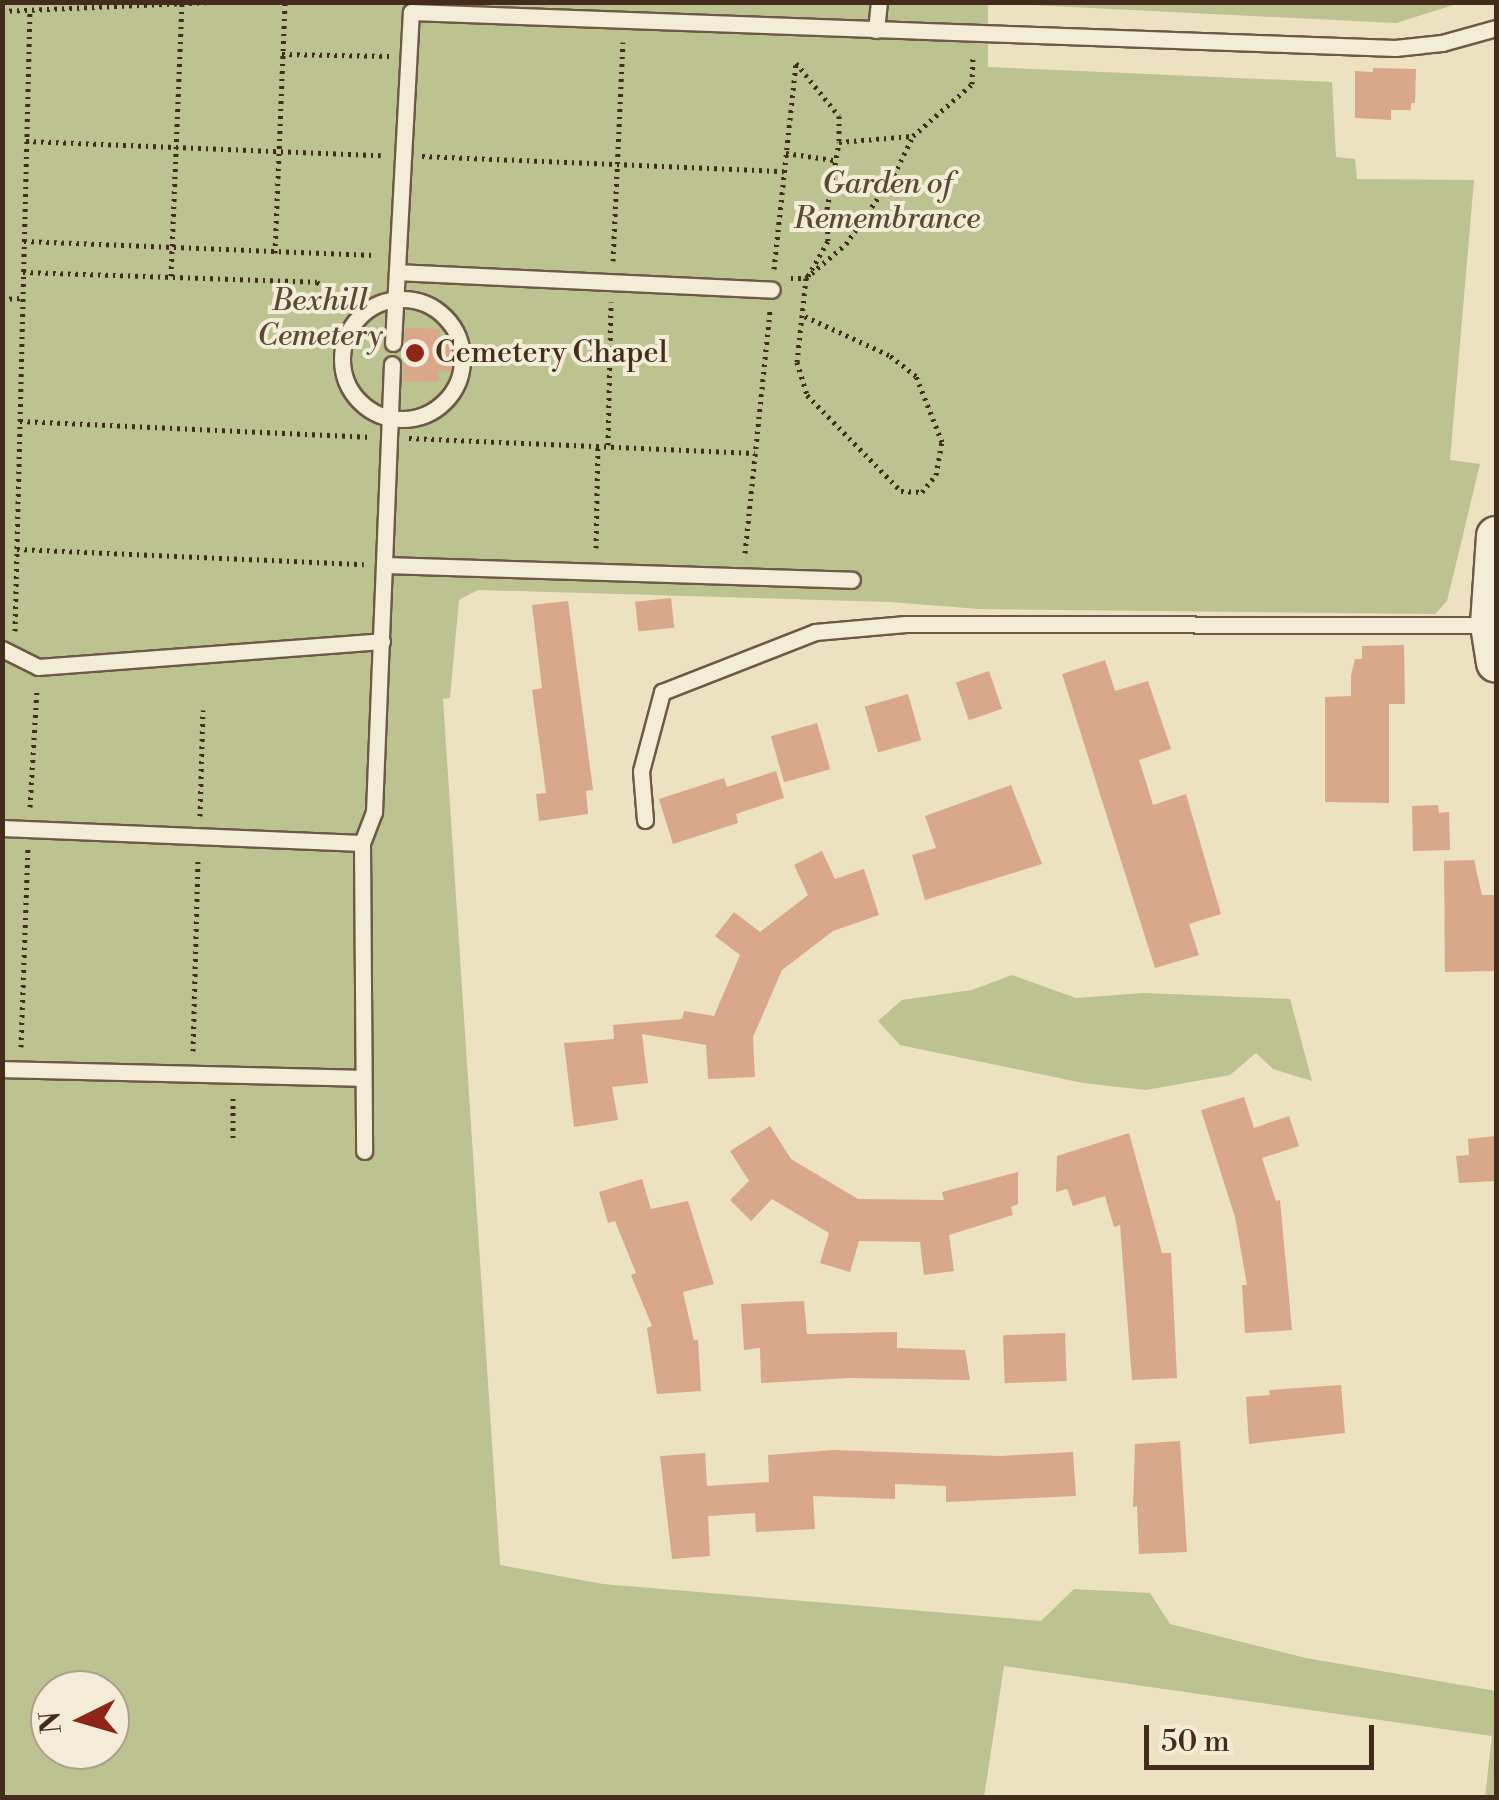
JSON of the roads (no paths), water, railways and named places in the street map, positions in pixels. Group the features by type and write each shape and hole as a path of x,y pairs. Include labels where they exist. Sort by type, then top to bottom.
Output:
{"street":[{"path":"1496,536 1490,626 1496,663"}],"lane":[{"path":"876,30 879,2"},
{"path":"394,343 410,12 1395,48 1442,43 1496,28"},
{"path":"398,264 612,282 772,290"},
{"path":"396,297 425,302 446,316 460,338 464,362 457,387 440,406 418,418 390,419 355,396 344,377 344,344 360,315 396,297"},
{"path":"364,1151 362,843 374,812 392,364"},
{"path":"384,565 852,580"},
{"path":"645,820 641,770 662,692 815,632 925,623 1490,626"},
{"path":"8,652 38,667 382,641"},
{"path":"2,828 362,843"},
{"path":"2,1070 361,1078"}],"place":[{"name":"Cemetery Chapel","path":"415,353"}],"park label":[{"name":"Garden of Remembrance","path":"887,201"},
{"name":"Bexhill Cemetery","path":"320,318"}]}
